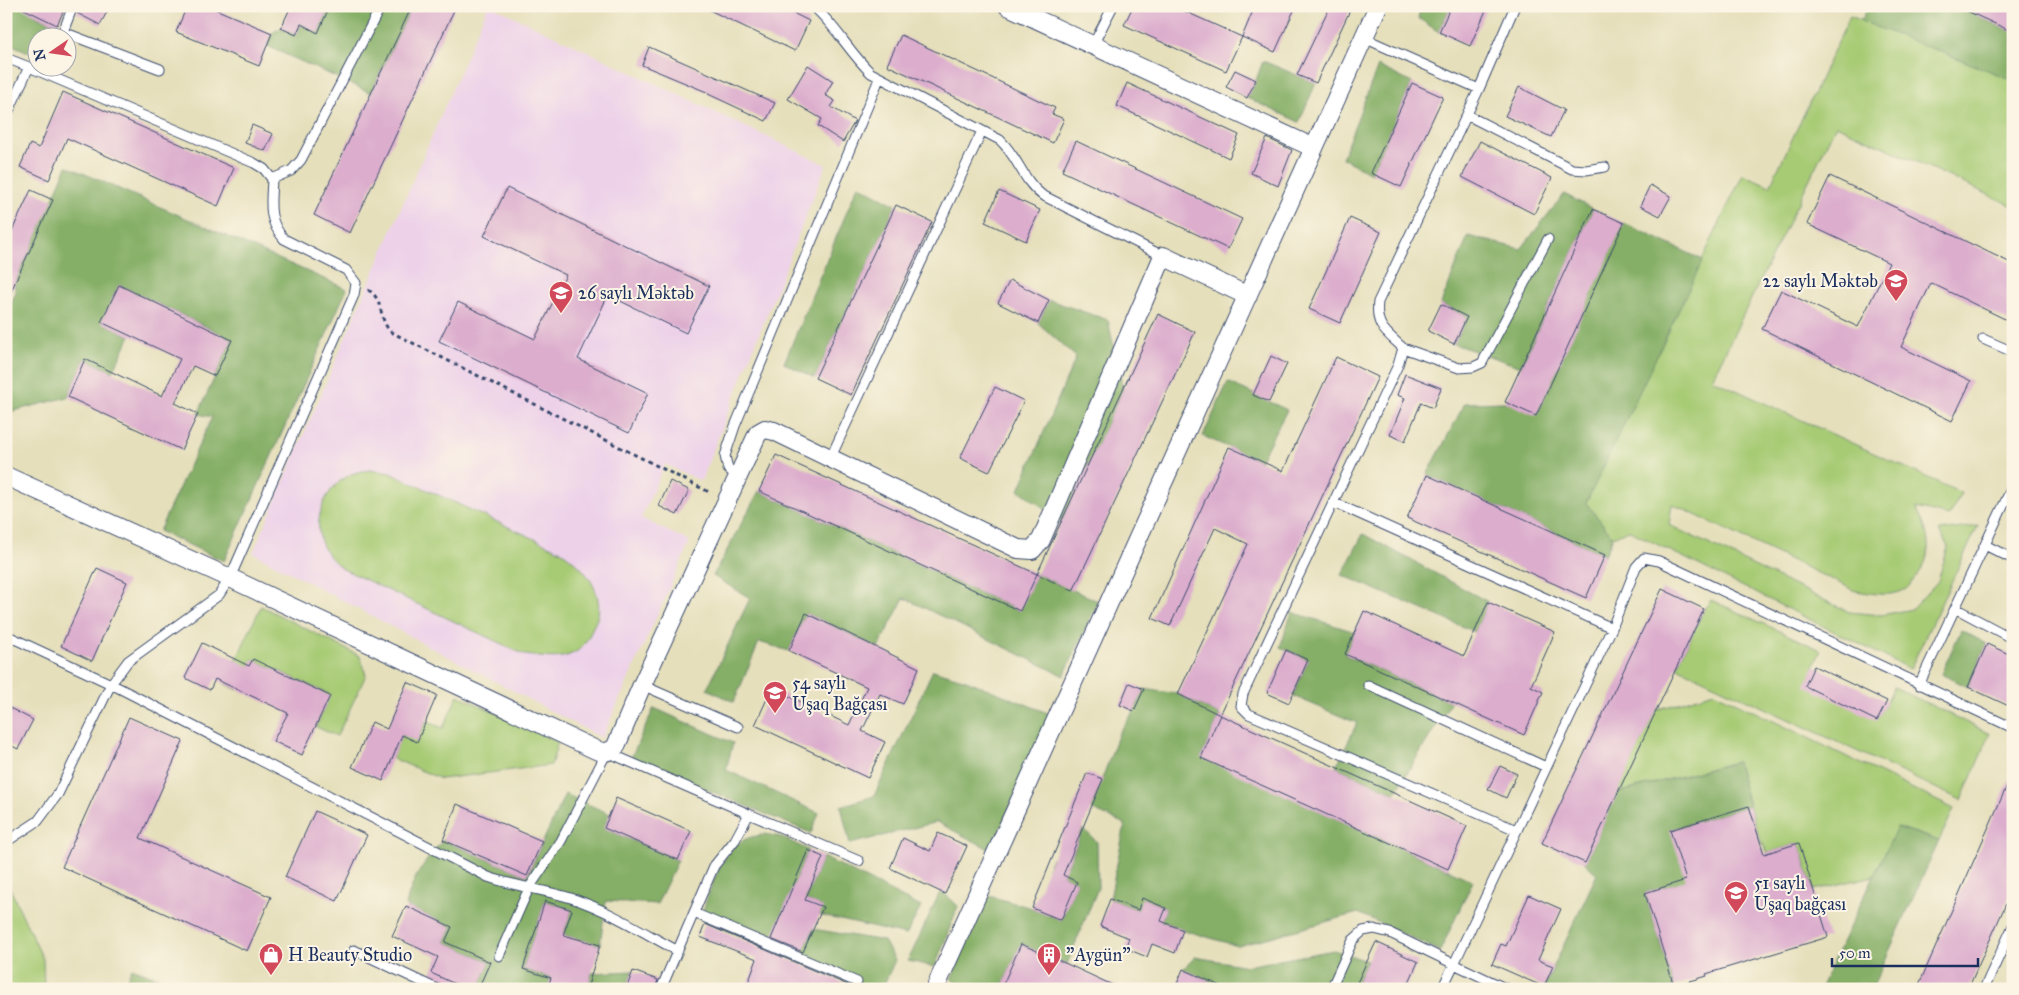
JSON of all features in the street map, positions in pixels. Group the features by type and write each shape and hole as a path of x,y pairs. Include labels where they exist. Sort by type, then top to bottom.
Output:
{"street":[{"path":"1008,6 1314,148"},
{"path":"938,989 937,984 1378,6"},
{"path":"6,476 230,578 596,750 607,752 616,746 642,684 758,433 765,429 1018,549 1032,550 1041,540 1163,256 1248,296"}],"lane":[{"path":"73,6 64,32 160,69"},
{"path":"272,179 291,171 300,160 381,6"},
{"path":"813,6 837,30 859,62 878,79 1000,140 1016,157 1027,180 1042,195 1163,256"},
{"path":"1093,45 1113,6"},
{"path":"1515,6 1480,89 1378,302 1376,317 1382,329 1403,348 1459,368 1473,367 1482,363 1548,238"},
{"path":"1364,38 1480,89"},
{"path":"6,58 28,67 6,118"},
{"path":"6,842 38,821 58,794 111,684 128,660 219,594 230,578 354,295 356,284 346,270 284,239 276,230 270,216 272,179 264,169 254,163 54,78"},
{"path":"738,476 728,470 725,456 735,426 878,79"},
{"path":"1467,115 1572,169 1586,170 1605,167"},
{"path":"830,459 982,131"},
{"path":"1983,339 2013,352"},
{"path":"1403,348 1398,365 1335,503 1243,694 1241,706 1249,714 1516,830"},
{"path":"1920,685 2013,485"},
{"path":"1335,503 1612,628"},
{"path":"1985,546 2013,559"},
{"path":"1442,989 1612,628 1636,568 1644,558 1659,561 2013,728"},
{"path":"1955,608 2013,639"},
{"path":"6,635 111,684 488,877 511,885 555,893 597,908 678,951"},
{"path":"642,684 738,727"},
{"path":"1368,685 1546,767"},
{"path":"499,956 529,888 562,841 607,752 859,861"},
{"path":"661,989 714,866 735,840 749,814"},
{"path":"694,913 857,982"},
{"path":"1984,989 2013,926"},
{"path":"1331,989 1353,940 1363,931 1374,929 1390,933 1507,989"},
{"path":"354,950 437,989"}],"path":[{"path":"356,284 373,292 378,300 385,326 391,332 727,501"}],"shaded area":[{"name":"26 saylı Məktəb","path":"488,6 492,6 826,165 701,481 665,464 641,518 690,542 602,738 253,553"}],"green space":[{"path":"8,6 39,6 35,15 57,25 56,28 28,28 28,52 6,42"},
{"path":"320,6 412,6 371,93 267,46 272,33 281,28 296,35 301,24 318,32 328,10"},
{"path":"1421,6 1451,6 1439,32 1418,18"},
{"path":"1869,6 1956,6 2013,32 2013,80 1861,21"},
{"path":"1850,16 2013,80 2013,206 1836,125 1712,379 1961,493 1949,516 1916,508 1927,535 1928,552 1926,560 1922,569 1907,588 1900,592 1888,594 1856,591 1672,504 1669,525 1849,612 1881,615 1912,609 1938,581 1948,547 1939,531 1978,526 1910,669 1628,530 1613,537 1586,503 1743,174 1770,186"},
{"path":"1263,61 1316,83 1299,122 1247,98"},
{"path":"1378,66 1412,83 1371,173 1342,158"},
{"path":"67,166 347,289 224,561 159,531 212,417 198,414 232,339 119,285 102,322 130,336 113,372 85,359 68,397 6,413 6,315 16,292 14,285"},
{"path":"858,185 896,205 815,378 784,363"},
{"path":"1564,194 1593,209 1521,367 1454,344 1467,317 1441,304 1468,236 1521,249"},
{"path":"1624,223 1703,260 1586,503 1613,537 1605,555 1427,475 1465,403 1505,402"},
{"path":"1049,300 1108,320 1123,390 1062,521 1019,490 1076,357 1038,323"},
{"path":"1228,382 1287,410 1260,461 1203,436"},
{"path":"370,470 390,473 567,555 588,577 597,595 599,605 597,619 582,646 574,653 562,657 550,658 525,655 341,568 327,553 321,540 319,519 322,508 326,499 339,482 353,474"},
{"path":"759,491 1019,611 1037,574 1098,601 1064,676 904,598 878,648 806,613 789,651 759,642 734,702 707,689 750,598 713,576"},
{"path":"1363,534 1488,602 1475,632 1342,575"},
{"path":"1711,600 1821,650 1814,666 1877,720 1894,687 1990,734 1961,800 1677,667 1704,609"},
{"path":"261,606 360,656 366,675 337,736 316,727 330,695 253,659 238,690 225,684"},
{"path":"1292,612 1355,632 1345,655 1451,702 1395,793 1336,767 1357,723 1293,696 1308,660 1280,647"},
{"path":"1961,630 1987,644 1968,687 1941,674"},
{"path":"933,670 966,680 1050,714 991,850 937,822 850,844 841,806 874,796"},
{"path":"1144,689 1178,694 1220,715 1201,757 1473,881 1440,951 1358,913 1238,946 1183,930 1161,921 1166,908 1143,899 1138,910 1110,899 1125,824 1091,809 1119,733 1134,711"},
{"path":"1714,692 1954,809 1939,841 1898,827 1874,876 1814,890 1799,843 1768,853 1759,837 1736,762 1617,793 1656,710"},
{"path":"458,695 558,742 551,765 441,779 392,758 402,735 417,741 426,721 443,728"},
{"path":"654,708 733,743 726,770 819,813 811,833 631,758"},
{"path":"1737,762 1749,806 1670,830 1714,911 1678,883 1645,893 1674,986 1669,989 1548,989 1544,987 1597,874 1585,863 1617,793"},
{"path":"565,794 610,814 604,828 678,860 657,904 606,901 600,945 563,935 572,910 545,901 523,969 551,978 547,989 478,989 490,962 445,942 452,927 406,906 411,887 425,863 443,840 527,876"},
{"path":"1897,827 1939,841 1872,989 1820,989"},
{"path":"1083,829 1097,842 1098,888 1067,964 1021,944 1001,989 971,989 951,979 989,896 1032,908 1061,920 1077,882 1048,868 1052,858 1068,865"},
{"path":"765,834 781,837 808,850 776,928 808,941 813,929 884,941 895,960 882,989 867,989 700,919 722,862 729,852 746,839"},
{"path":"823,857 921,907 906,935 819,915 822,907 805,900"},
{"path":"6,880 43,959 44,989 6,989"},
{"path":"940,892 958,906 935,967 908,961"},
{"path":"1334,950 1367,961 1354,989 1227,989 1183,969 1195,957 1247,966"},
{"path":"132,968 188,989 122,989"},
{"path":"633,971 626,989 587,989 592,973"}],"building":[{"path":"18,6 66,6 57,25"},
{"path":"79,6 110,6 100,25 77,13"},
{"path":"187,6 208,6 272,33 259,66 176,32"},
{"path":"291,6 320,6 328,10 318,33 301,24 296,35 281,28"},
{"path":"412,6 456,6 350,233 314,215"},
{"path":"701,6 779,6 809,21 795,51"},
{"path":"1133,6 1173,6 1242,37 1226,71 1124,25"},
{"path":"1255,6 1296,6 1275,52 1242,37"},
{"path":"1330,6 1352,6 1316,83 1297,75"},
{"path":"1451,6 1488,6 1470,46 1439,32"},
{"path":"1956,6 2013,6 2013,32"},
{"path":"901,35 1055,108 1052,114 1064,119 1053,143 887,65"},
{"path":"649,47 775,103 766,121 709,93 642,65"},
{"path":"808,65 833,81 825,95 835,101 831,107 855,121 843,142 818,126 822,119 788,99"},
{"path":"1235,70 1256,80 1247,98 1226,87"},
{"path":"1127,83 1239,135 1229,158 1117,106"},
{"path":"1412,83 1443,97 1401,187 1371,173"},
{"path":"1519,87 1564,110 1551,137 1505,116"},
{"path":"63,92 234,168 218,206 67,138 49,180 20,167 30,144 39,148"},
{"path":"252,125 273,134 265,151 245,143"},
{"path":"1267,138 1292,150 1278,186 1251,173"},
{"path":"1076,141 1242,219 1228,249 1062,171"},
{"path":"1480,141 1552,178 1534,214 1462,177"},
{"name":"22 saylı Məktəb","path":"1830,176 2013,264 2013,323 1931,283 1901,347 1971,381 1952,421 1762,329 1781,290 1858,327 1889,263 1807,224"},
{"path":"1650,185 1671,196 1660,216 1640,206"},
{"path":"507,188 709,286 686,333 608,295 578,359 648,393 629,433 439,341 458,302 535,339 566,275 484,236"},
{"path":"31,190 53,200 6,302 6,244"},
{"path":"999,191 1040,210 1026,241 985,222"},
{"path":"896,205 932,222 851,395 815,378"},
{"path":"1593,209 1624,223 1536,416 1505,402"},
{"path":"1350,218 1381,232 1340,323 1309,309"},
{"path":"1010,280 1049,300 1038,323 998,303"},
{"path":"119,285 232,340 215,376 193,366 175,403 198,414 181,450 68,397 85,359 162,396 180,359 101,322"},
{"path":"1441,304 1467,317 1454,344 1428,331"},
{"path":"1158,314 1195,332 1073,591 1037,574"},
{"path":"1271,356 1287,364 1269,402 1253,395"},
{"path":"1336,357 1378,377 1220,715 1178,694 1248,544 1215,528 1170,626 1152,618 1229,447 1283,471"},
{"path":"1405,374 1441,388 1433,408 1421,403 1405,441 1390,435 1405,398 1397,395"},
{"path":"995,387 1024,401 989,472 960,458"},
{"path":"776,455 1037,574 1020,611 759,491"},
{"path":"1427,475 1605,555 1586,598 1407,518"},
{"path":"670,481 689,490 677,515 659,506"},
{"path":"97,568 127,582 92,661 61,646"},
{"path":"1662,589 1704,609 1585,863 1542,843"},
{"path":"1488,602 1555,632 1531,686 1543,692 1524,735 1345,654 1364,611 1464,656"},
{"path":"806,613 919,668 903,704 880,694 862,731 885,742 868,778 755,725 772,688 849,725 867,687 789,651"},
{"path":"202,643 249,666 253,659 330,696 302,755 273,741 288,713 215,679 210,690 185,678"},
{"path":"1987,644 2013,656 2013,708 1968,687"},
{"path":"1286,650 1308,660 1289,703 1267,693"},
{"path":"1814,666 1887,701 1877,721 1805,686"},
{"path":"407,682 437,695 417,742 402,735 383,781 352,767 372,722 387,729"},
{"path":"1129,683 1144,689 1134,711 1120,705"},
{"path":"6,706 33,720 18,749 6,743"},
{"path":"1220,715 1467,826 1448,869 1201,758"},
{"path":"129,717 183,741 140,838 271,897 247,951 62,867"},
{"path":"1500,766 1517,774 1506,798 1488,789"},
{"path":"2013,772 2013,888 1968,989 1917,989"},
{"path":"1087,773 1103,779 1063,875 1077,882 1061,920 1032,908"},
{"path":"616,798 691,831 678,860 604,828"},
{"path":"457,804 542,841 527,876 443,840"},
{"name":"51 saylı Uşaq bağçası","path":"1749,806 1764,854 1799,843 1828,937 1706,974 1707,976 1674,986 1645,893 1686,880 1670,830"},
{"path":"315,811 367,835 337,901 285,877"},
{"path":"938,833 967,846 945,894 890,868 903,838 930,851"},
{"path":"808,850 823,857 805,900 823,907 803,952 771,939"},
{"path":"1529,895 1561,909 1538,960 1553,966 1544,987 1492,964 1501,944 1506,946"},
{"path":"1142,898 1166,908 1161,921 1183,930 1175,953 1152,944 1147,957 1125,948 1129,938 1100,926 1110,899 1138,910"},
{"path":"545,901 572,910 563,935 600,945 587,989 547,989 551,978 523,969"},
{"path":"406,906 452,927 445,942 490,962 478,989 466,989 431,973 438,957 392,936"},
{"path":"705,924 855,988 862,986 868,989 746,989 757,959 700,937"},
{"path":"1376,942 1418,962 1406,989 1354,989"},
{"name":"\"Aygün\"","path":"1021,944 1067,964 1121,989 1001,989"},
{"path":"1183,969 1227,989 1175,989"},
{"path":"633,971 658,980 655,989 626,989"}],"place":[{"name":"22 saylı Məktəb","path":"1896,302"},
{"name":"26 saylı Məktəb","path":"561,314"},
{"name":"54 saylı Uşaq Bağçası","path":"775,714"},
{"name":"51 saylı Uşaq bağçası","path":"1736,914"},
{"name":"H Beauty Studio","path":"271,976"},
{"name":"\"Aygün\"","path":"1049,976"}]}
